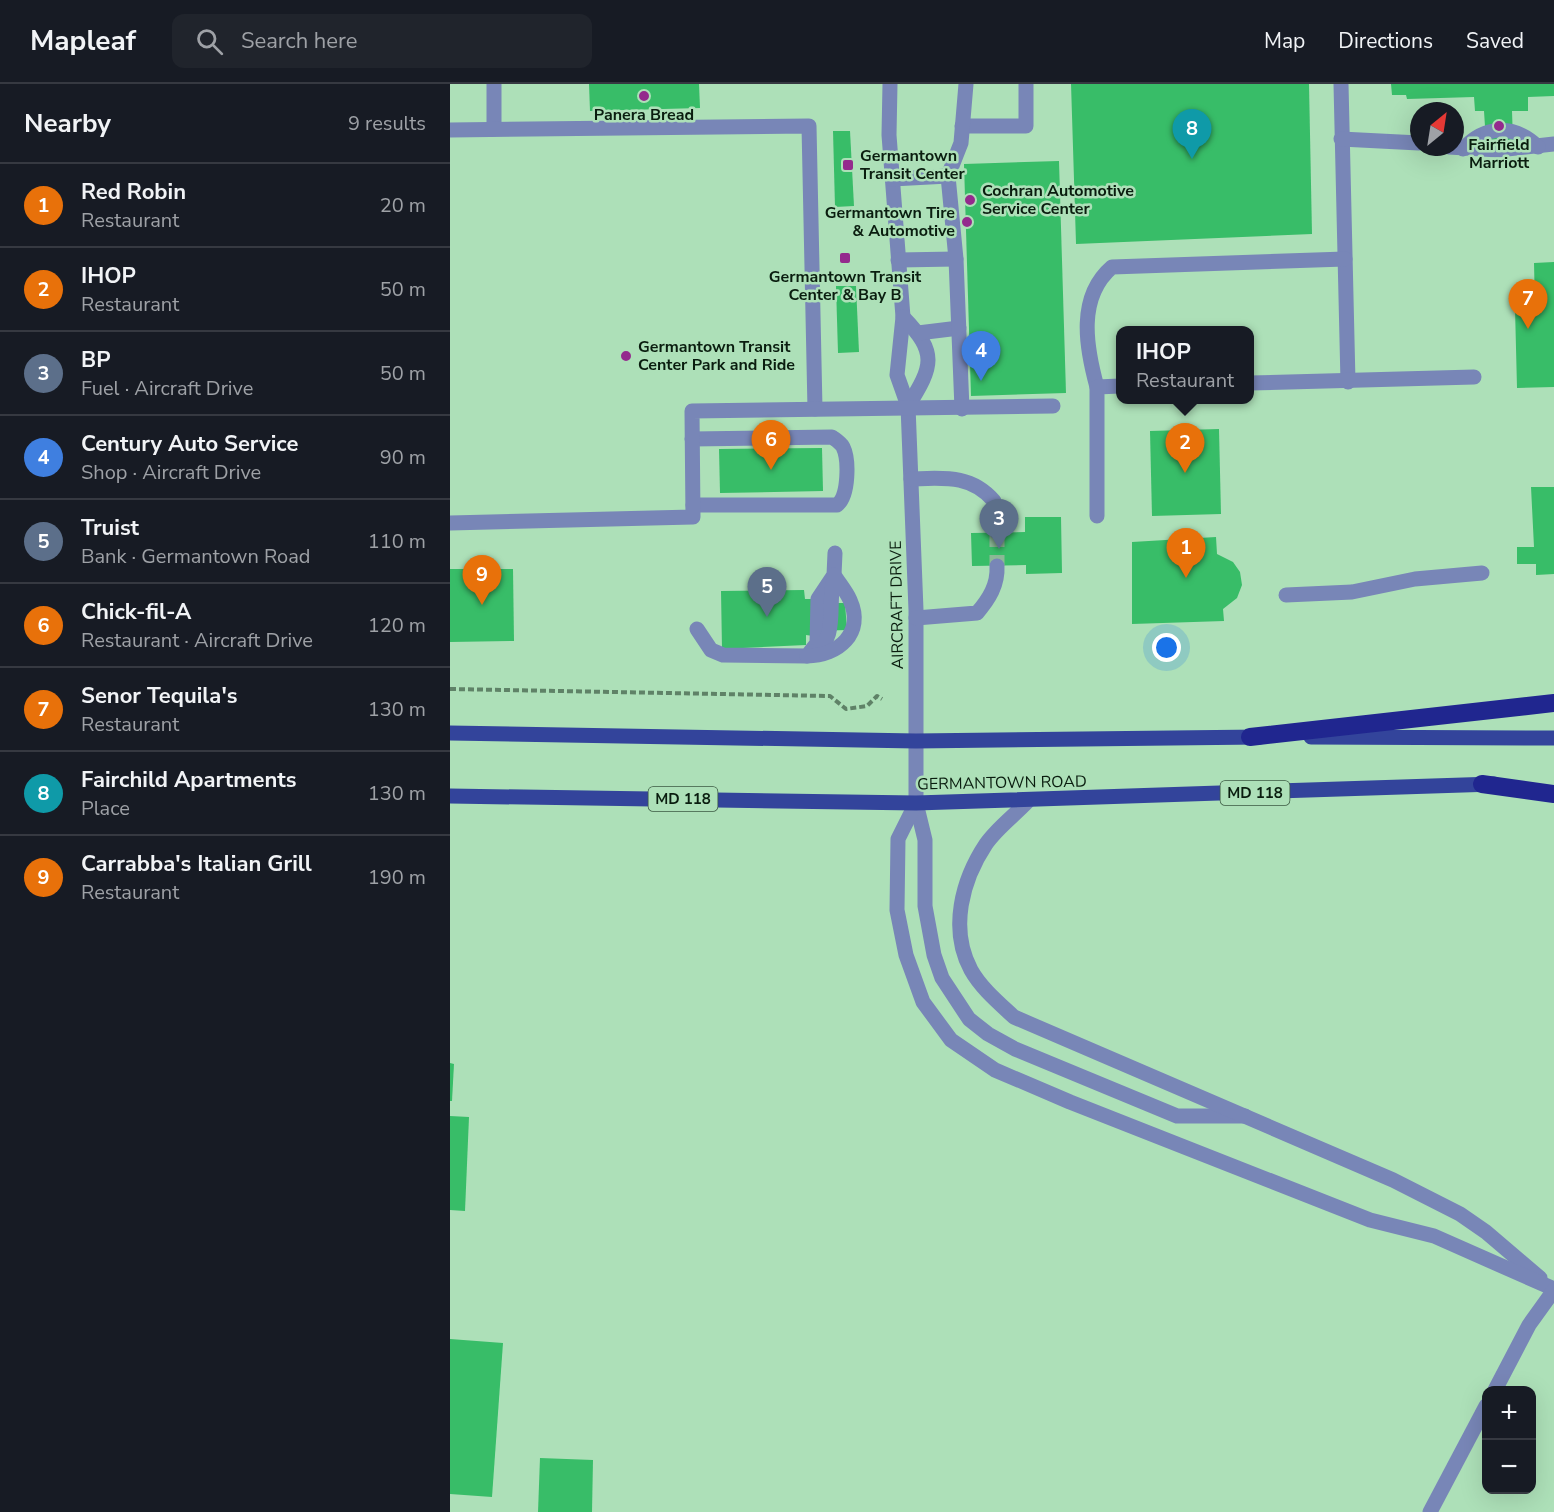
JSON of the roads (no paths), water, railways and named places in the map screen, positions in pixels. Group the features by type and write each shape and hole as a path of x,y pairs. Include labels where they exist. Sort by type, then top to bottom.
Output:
{"highway":[{"path":"1250,737 1554,703"},
{"path":"1482,784 1554,794"}],"main road":[{"path":"450,733 916,741 1250,737 1554,738"},
{"name":"GERMANTOWN ROAD","path":"450,796 916,803 1482,784 1554,784"}],"street":[{"path":"494,84 494,129"},
{"name":"AIRCRAFT DRIVE","path":"890,84 889,135 903,317 897,375 908,406 911,479 916,618 916,803"},
{"path":"962,409 956,259 948,176 961,143 966,84"},
{"path":"962,126 1026,126 1026,84"},
{"path":"1341,84 1348,382"},
{"path":"450,130 809,126 815,409"},
{"path":"1341,139 1410,143"},
{"path":"1464,148 1538,147 1554,144"},
{"path":"892,179 948,176"},
{"path":"898,260 956,259"},
{"path":"1097,516 1097,387 1089,357 1088,308 1098,279 1112,267 1345,259"},
{"path":"903,317 926,343 927,375 908,406"},
{"path":"918,333 959,328"},
{"path":"1254,383 1474,377"},
{"path":"1097,387 1116,386"},
{"path":"450,523 693,517 692,411 908,406 962,409 1053,406"},
{"path":"692,439 832,437 844,449 847,487 843,501 837,504 693,505"},
{"path":"911,479 955,478 970,482 994,501 997,532"},
{"path":"697,629 711,650 723,655 821,656 834,652 850,636 853,627 851,602 834,575 834,553"},
{"path":"916,618 977,613 988,600 998,577 997,566"},
{"path":"1286,595 1352,592 1415,579 1482,573"},
{"path":"807,656 817,643 818,599 834,575"},
{"path":"916,803 898,839 897,910 906,955 923,1002 951,1040 995,1070 1070,1102 1370,1220 1434,1236 1554,1289 1486,1232 1460,1214 1393,1180 1014,1017 991,997 970,969 960,933 960,909 966,882 987,843 1028,801"},
{"path":"916,803 925,840 925,906 934,955 942,978 969,1019 1015,1049 1177,1116 1245,1116"},
{"path":"1496,1386 1529,1325 1554,1290"},
{"path":"1430,1512 1482,1414"}],"tunnel":[{"path":"997,532 997,566"}],"place":[{"name":"Panera Bread","path":"644,96"},
{"name":"Fairfield Marriott","path":"1499,126"},
{"name":"Fairchild Apartments","path":"1192,159"},
{"name":"Germantown Transit Center","path":"848,165"},
{"name":"Cochran Automotive Service Center","path":"970,200"},
{"name":"Germantown Tire & Automotive","path":"967,222"},
{"name":"Germantown Transit Center & Bay B","path":"845,258"},
{"name":"Senor Tequila's","path":"1528,329"},
{"name":"Germantown Transit Center Park and Ride","path":"626,356"},
{"name":"Century Auto Service","path":"981,381"},
{"name":"Chick-fil-A","path":"771,470"},
{"name":"IHOP","path":"1185,473"},
{"name":"BP","path":"999,549"},
{"name":"Red Robin","path":"1186,578"},
{"name":"Carrabba's Italian Grill","path":"482,605"},
{"name":"Truist","path":"767,617"}]}
